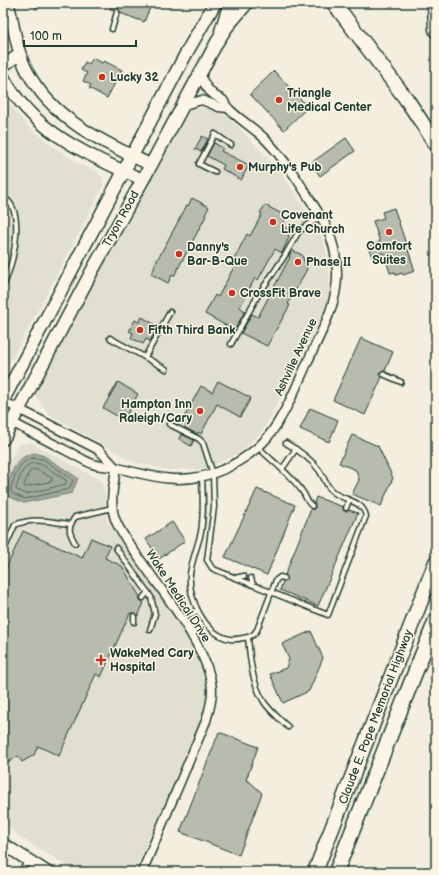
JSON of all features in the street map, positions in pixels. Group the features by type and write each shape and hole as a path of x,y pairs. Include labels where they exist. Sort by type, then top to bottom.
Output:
{"highway":[{"path":"334,3 408,100 436,144"},
{"path":"435,3 436,30"},
{"name":"Claude E. Pope Memorial Highway","path":"315,872 436,562"},
{"name":"Claude E. Pope Memorial Highway","path":"336,872 436,620"}],"main road":[{"name":"Tryon Road","path":"3,400 188,50 215,3"},
{"path":"217,42 230,3"},
{"name":"Tryon Road","path":"3,439 7,420 18,409 217,42 238,12 247,3"}],"street":[{"path":"8,3 20,54 27,70 47,101 61,114 100,140 151,165"},
{"path":"3,57 20,54"},
{"path":"3,66 20,54"},
{"name":"Ashville Avenue","path":"7,420 94,465 116,468 138,474 185,479 213,474 237,463 258,447 274,429 333,306 338,272 336,258 329,232 306,192 288,167 266,140 228,108 223,100 209,91 200,74"},
{"path":"3,76 21,101 45,128 86,154 143,180"},
{"name":"Ashville Avenue","path":"184,105 202,100 219,107 228,108"},
{"name":"Ashville Avenue","path":"3,400 98,450 116,468"},
{"name":"Wake Medical Drive","path":"116,468 112,508 115,520 126,539 195,641 206,663 212,690 211,704 186,769 142,872"},
{"path":"3,844 47,872"}],"lane":[{"path":"112,29 117,12"},
{"path":"216,172 200,164 215,134 231,145"},
{"path":"3,197 12,206 15,214 16,233 9,274 3,286"},
{"path":"231,344 257,297 284,257 299,231 320,217"},
{"path":"145,357 170,312"},
{"path":"110,338 166,369"},
{"path":"383,374 402,382"},
{"path":"169,424 199,439 203,443 213,474 214,507 207,560 212,568 328,614 366,516 365,511 361,506 333,492 318,469 296,449 286,443"},
{"path":"258,447 290,475 303,492 309,504 312,506"},
{"path":"282,468 296,449"},
{"path":"202,477 203,507 201,533 190,574 190,585 197,611 205,622 217,634 231,639 253,635 257,630 270,592 276,580 280,577 284,578"},
{"path":"346,508 349,500"},
{"path":"203,507 214,507"},
{"path":"75,543 69,531 70,524 74,517 112,508"},
{"path":"3,552 15,525 22,522 43,520 70,524"},
{"path":"116,548 148,592 154,604 155,614 150,630"},
{"path":"234,578 244,576"},
{"path":"251,578 253,585"},
{"path":"143,598 148,592"},
{"path":"182,620 197,611"},
{"path":"134,616 134,622"},
{"path":"248,637 251,664 256,686 265,704 288,727"},
{"path":"20,872 28,860"}],"shaded area":[{"path":"3,94 28,126 48,143 79,164 97,172 103,178 103,187 3,373"},
{"path":"191,108 207,108 228,116 282,174 322,236 329,263 329,303 264,429 241,452 204,469 168,470 134,462 49,414 35,396 94,282"},
{"name":"WakeMed Cary Hospital","path":"30,442 102,481 105,493 106,520 196,650 208,688 202,722 134,872 78,872 20,837 3,821 3,472 18,445"}],"water":[{"path":"35,453 44,456 78,478 72,493 24,503 10,497 5,492 14,467 22,458"}],"building":[{"path":"112,3 125,3 130,5 131,3 152,3 144,22 120,13 118,9 110,9"},
{"name":"Lucky 32","path":"93,58 102,63 104,61 122,70 107,98 89,88 91,85 83,81 87,73 81,70 85,62 89,64"},
{"name":"Triangle Medical Center","path":"274,71 308,107 284,130 250,94"},
{"path":"202,136 208,139 201,152 195,149"},
{"path":"346,138 355,151 320,176 311,163"},
{"path":"214,143 223,148 221,151 249,165 241,180 222,169 224,165 207,156"},
{"path":"192,198 209,207 205,215 206,216 174,276 172,275 168,283 151,274"},
{"path":"265,205 282,214 289,237 282,253 275,249 258,280 255,278 240,307 245,311 234,330 205,314 215,295 218,297 234,267 231,265 247,234 250,236 262,214 260,213"},
{"name":"Comfort Suites","path":"394,208 415,271 403,275 402,273 396,275 395,272 390,273 384,253 372,257 368,246 380,242 373,221 384,218 382,212"},
{"path":"292,250 302,255 307,269 288,304 290,305 267,346 241,333 252,314 258,317 290,257 289,256"},
{"name":"Fifth Third Bank","path":"142,317 154,324 152,328 156,331 150,341 146,339 143,344 131,338 133,333 129,331 135,320 139,322"},
{"path":"361,338 393,352 385,371 380,372 382,377 365,415 333,400"},
{"name":"Hampton Inn Raleigh/Cary","path":"218,381 251,398 240,417 217,404 201,434 198,432 197,434 185,428 186,425 181,423 201,386 212,392"},
{"path":"118,382 138,394 124,420 103,408"},
{"path":"310,408 338,420 329,442 300,429"},
{"path":"181,434 194,440 191,446 179,439"},
{"path":"352,435 378,446 393,478 381,506 352,494 359,480 356,470 339,463"},
{"path":"257,489 295,505 267,575 225,557"},
{"path":"316,497 343,507 344,511 349,510 358,513 318,606 280,590 283,581 287,579 285,575 311,509 314,509 315,507 314,503"},
{"path":"172,522 185,541 159,559 146,539"},
{"path":"23,531 82,558 91,538 110,546 105,558 122,566 140,597 140,600 144,603 138,616 135,613 130,613 101,677 96,674 59,756 38,746 34,755 22,762 18,756 3,766 3,575"},
{"path":"311,631 323,658 309,691 283,703 270,674 286,668 289,659 282,644"},
{"path":"219,732 258,747 246,780 262,793 239,855 180,832"}],"waterway":[{"path":"36,3 36,9"}],"place":[{"name":"Lucky 32","path":"102,77"},
{"name":"Triangle Medical Center","path":"279,100"},
{"name":"Murphy's Pub","path":"240,167"},
{"name":"Covenant Life Church","path":"273,222"},
{"name":"Comfort Suites","path":"389,232"},
{"name":"Danny's Bar-B-Que","path":"179,254"},
{"name":"Phase II","path":"298,262"},
{"name":"CrossFit Brave","path":"232,293"},
{"name":"Fifth Third Bank","path":"140,330"},
{"name":"Hampton Inn Raleigh/Cary","path":"200,411"},
{"name":"WakeMed Cary Hospital","path":"101,660"}]}
